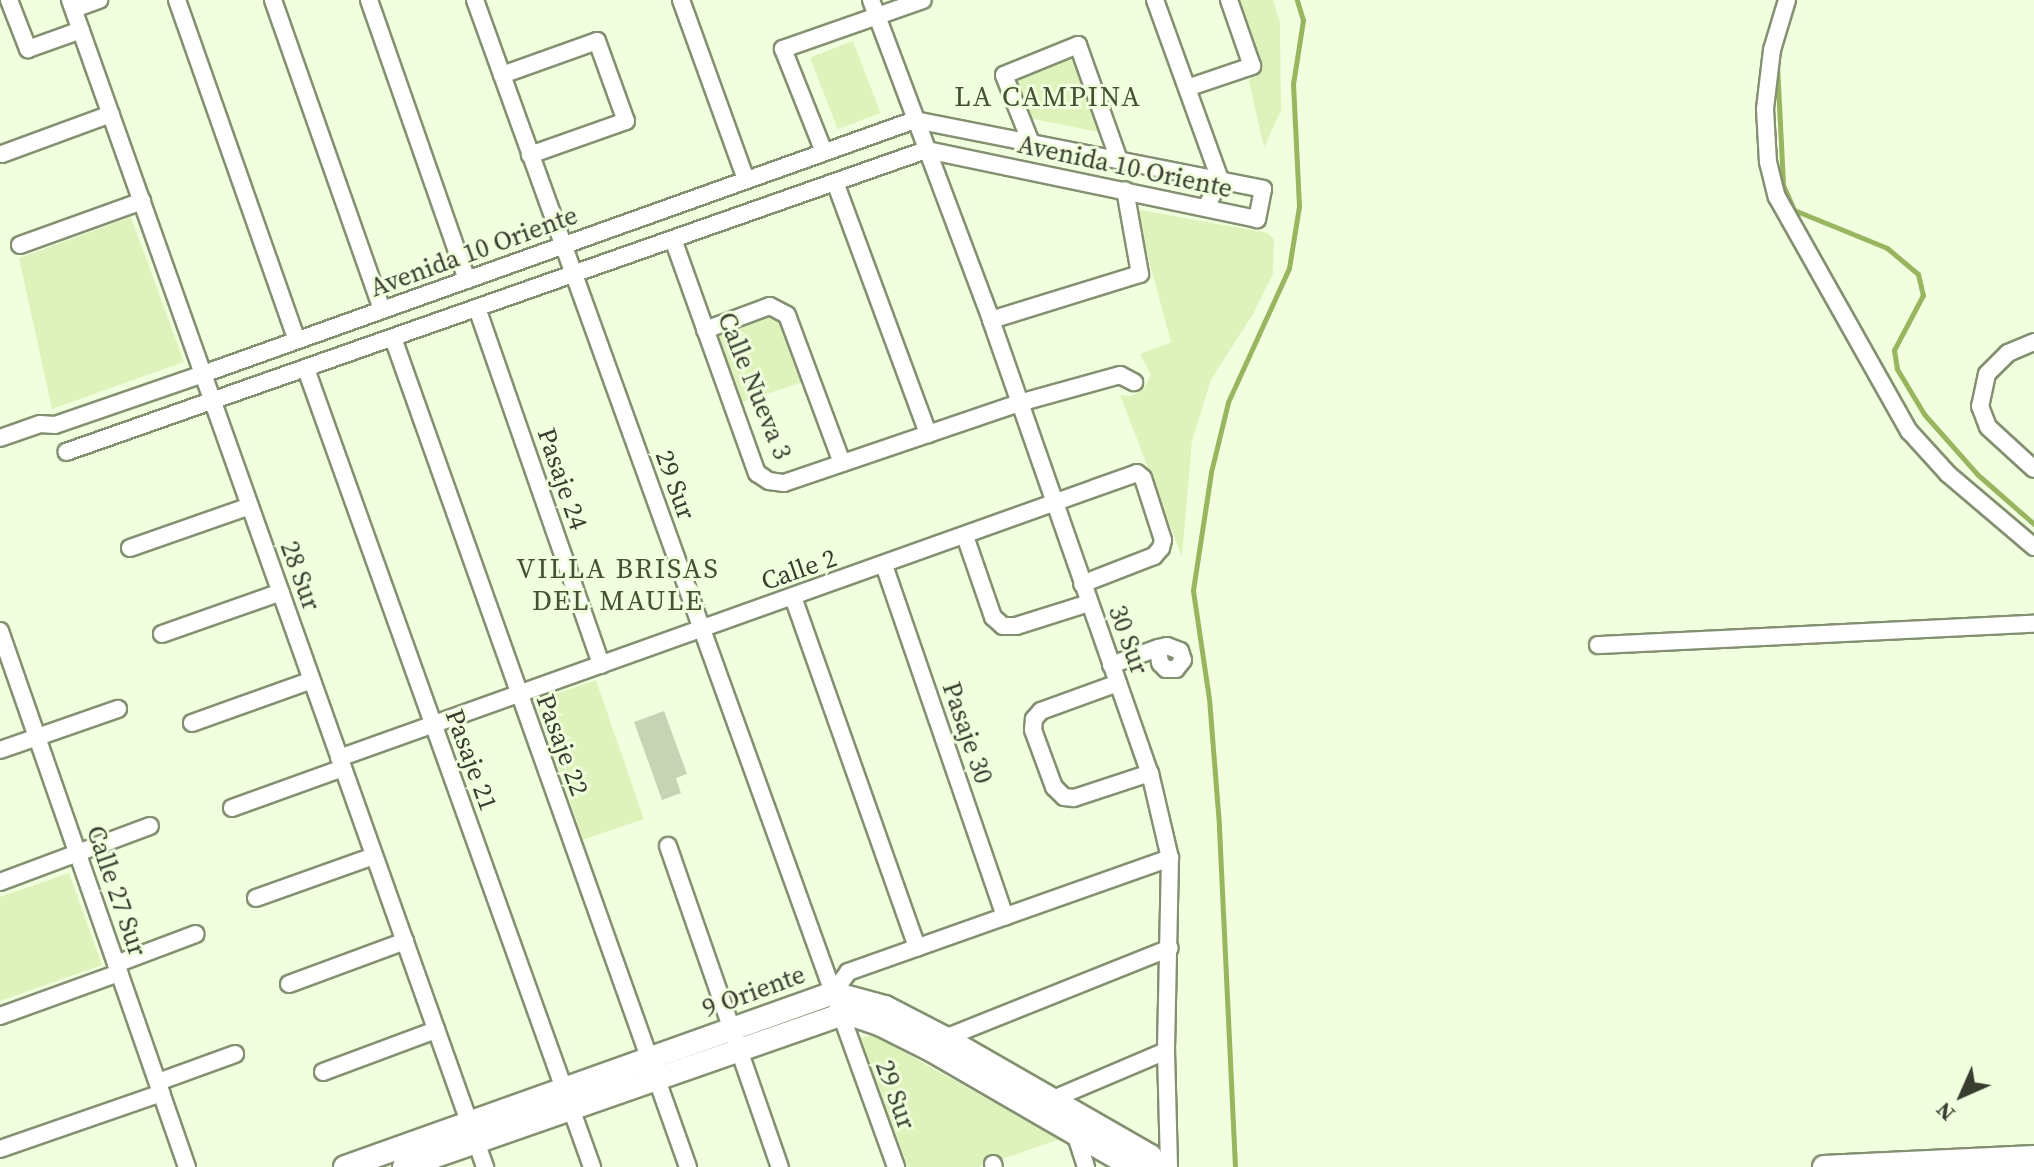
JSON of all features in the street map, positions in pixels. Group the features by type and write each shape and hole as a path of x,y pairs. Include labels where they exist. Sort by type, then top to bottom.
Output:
{"street":[{"path":"9,0 28,49 81,30"},
{"path":"72,5 99,0"},
{"path":"177,0 297,341"},
{"path":"273,0 382,310"},
{"path":"369,0 467,280"},
{"name":"29 Sur","path":"475,0 896,1167"},
{"path":"681,0 746,180"},
{"name":"30 Sur","path":"871,0 991,320 1150,773 1170,858 1166,1051 1169,1167"},
{"path":"824,152 783,49 923,0"},
{"path":"1187,88 1252,66 1229,0"},
{"path":"1787,0 1772,50 1765,109 1768,162 1777,197 1909,431 1948,474 2034,547"},
{"path":"1161,2 1220,180 1206,208"},
{"name":"28 Sur","path":"72,5 485,1167"},
{"path":"502,75 597,41 626,121 530,155"},
{"path":"1031,143 1004,75 1078,45 1119,160"},
{"path":"2,154 111,114"},
{"name":"Avenida 10 Oriente","path":"0,438 40,424 55,425 203,374 915,120 1263,189 1257,219 926,150 66,452"},
{"path":"835,182 928,434"},
{"path":"991,320 1140,274 1125,190"},
{"path":"20,245 142,201"},
{"name":"Calle Nueva 3","path":"673,239 757,473 769,481 784,483 1019,403 1120,375 1134,382"},
{"path":"705,330 770,306 787,315 842,463"},
{"name":"Pasaje 24","path":"477,308 601,665"},
{"name":"Pasaje 22","path":"393,338 688,1167"},
{"path":"2030,461 1988,427 1980,406 1982,386 1997,362 2034,342"},
{"name":"Pasaje 21","path":"306,369 592,1167"},
{"name":"Calle 2","path":"232,808 433,724 1055,505 1137,473 1143,478 1163,540 1161,548 1154,556 1082,584"},
{"path":"130,548 250,506"},
{"path":"965,536 993,617 1003,626 1016,626 1089,603"},
{"name":"Pasaje 30","path":"884,565 1005,917"},
{"path":"162,634 281,592"},
{"path":"793,597 917,948"},
{"path":"1598,645 2034,624"},
{"name":"Calle 27 Sur","path":"0,631 187,1167"},
{"path":"1111,665 1158,648"},
{"path":"192,723 312,680"},
{"path":"1118,683 1041,711 1034,719 1033,730 1054,787 1064,797 1074,798 1150,773"},
{"path":"0,750 118,709"},
{"path":"0,882 150,826"},
{"path":"668,846 780,1167"},
{"path":"256,898 374,856"},
{"path":"1133,1167 892,1030 837,1003 848,972 1170,858"},
{"path":"0,1016 196,934"},
{"path":"289,984 405,941"},
{"path":"945,1038 1170,948"},
{"name":"9 Oriente","path":"345,1167 473,1132 837,1003 885,1007 945,1038 1150,1156 1154,1167"},
{"path":"323,1072 436,1030"},
{"path":"1053,1099 1166,1051"},
{"path":"0,1149 160,1087 235,1054"},
{"name":"9 Oriente","path":"404,1167 473,1132"},
{"path":"1075,1133 1086,1167"},
{"path":"1824,1167 2034,1157"}],"green space":[{"path":"1236,0 1273,0 1280,22 1281,110 1264,148 1249,81 1260,60"},
{"path":"853,41 881,113 838,129 810,57"},
{"path":"1071,58 1103,133 1029,118 1013,80"},
{"path":"1135,209 1268,233 1274,240 1273,274 1253,314 1211,380 1192,441 1182,557 1120,395 1131,396 1143,390 1151,375 1140,354 1171,342"},
{"path":"131,217 184,362 52,409 19,258"},
{"path":"769,314 782,320 803,382 742,402 717,333"},
{"path":"596,680 644,819 583,840 535,701"},
{"path":"69,873 102,965 0,1001 0,897"},
{"path":"873,1035 1060,1139 979,1167 908,1167 860,1038"}],"building":[{"path":"664,711 687,774 676,778 681,793 662,800 634,722"}],"waterway":[{"path":"1235,1167 1219,825 1209,699 1193,590 1211,472 1228,402 1289,268 1299,206 1293,84 1303,20 1297,0"},
{"path":"1777,65 1783,185 1794,210 1887,248 1918,274 1923,295 1894,350 1897,369 1924,414 1977,474 2034,524"}],"district":[{"name":"LA CAMPINA","path":"1048,96"},
{"name":"VILLA BRISAS DEL MAULE","path":"618,584"}]}
